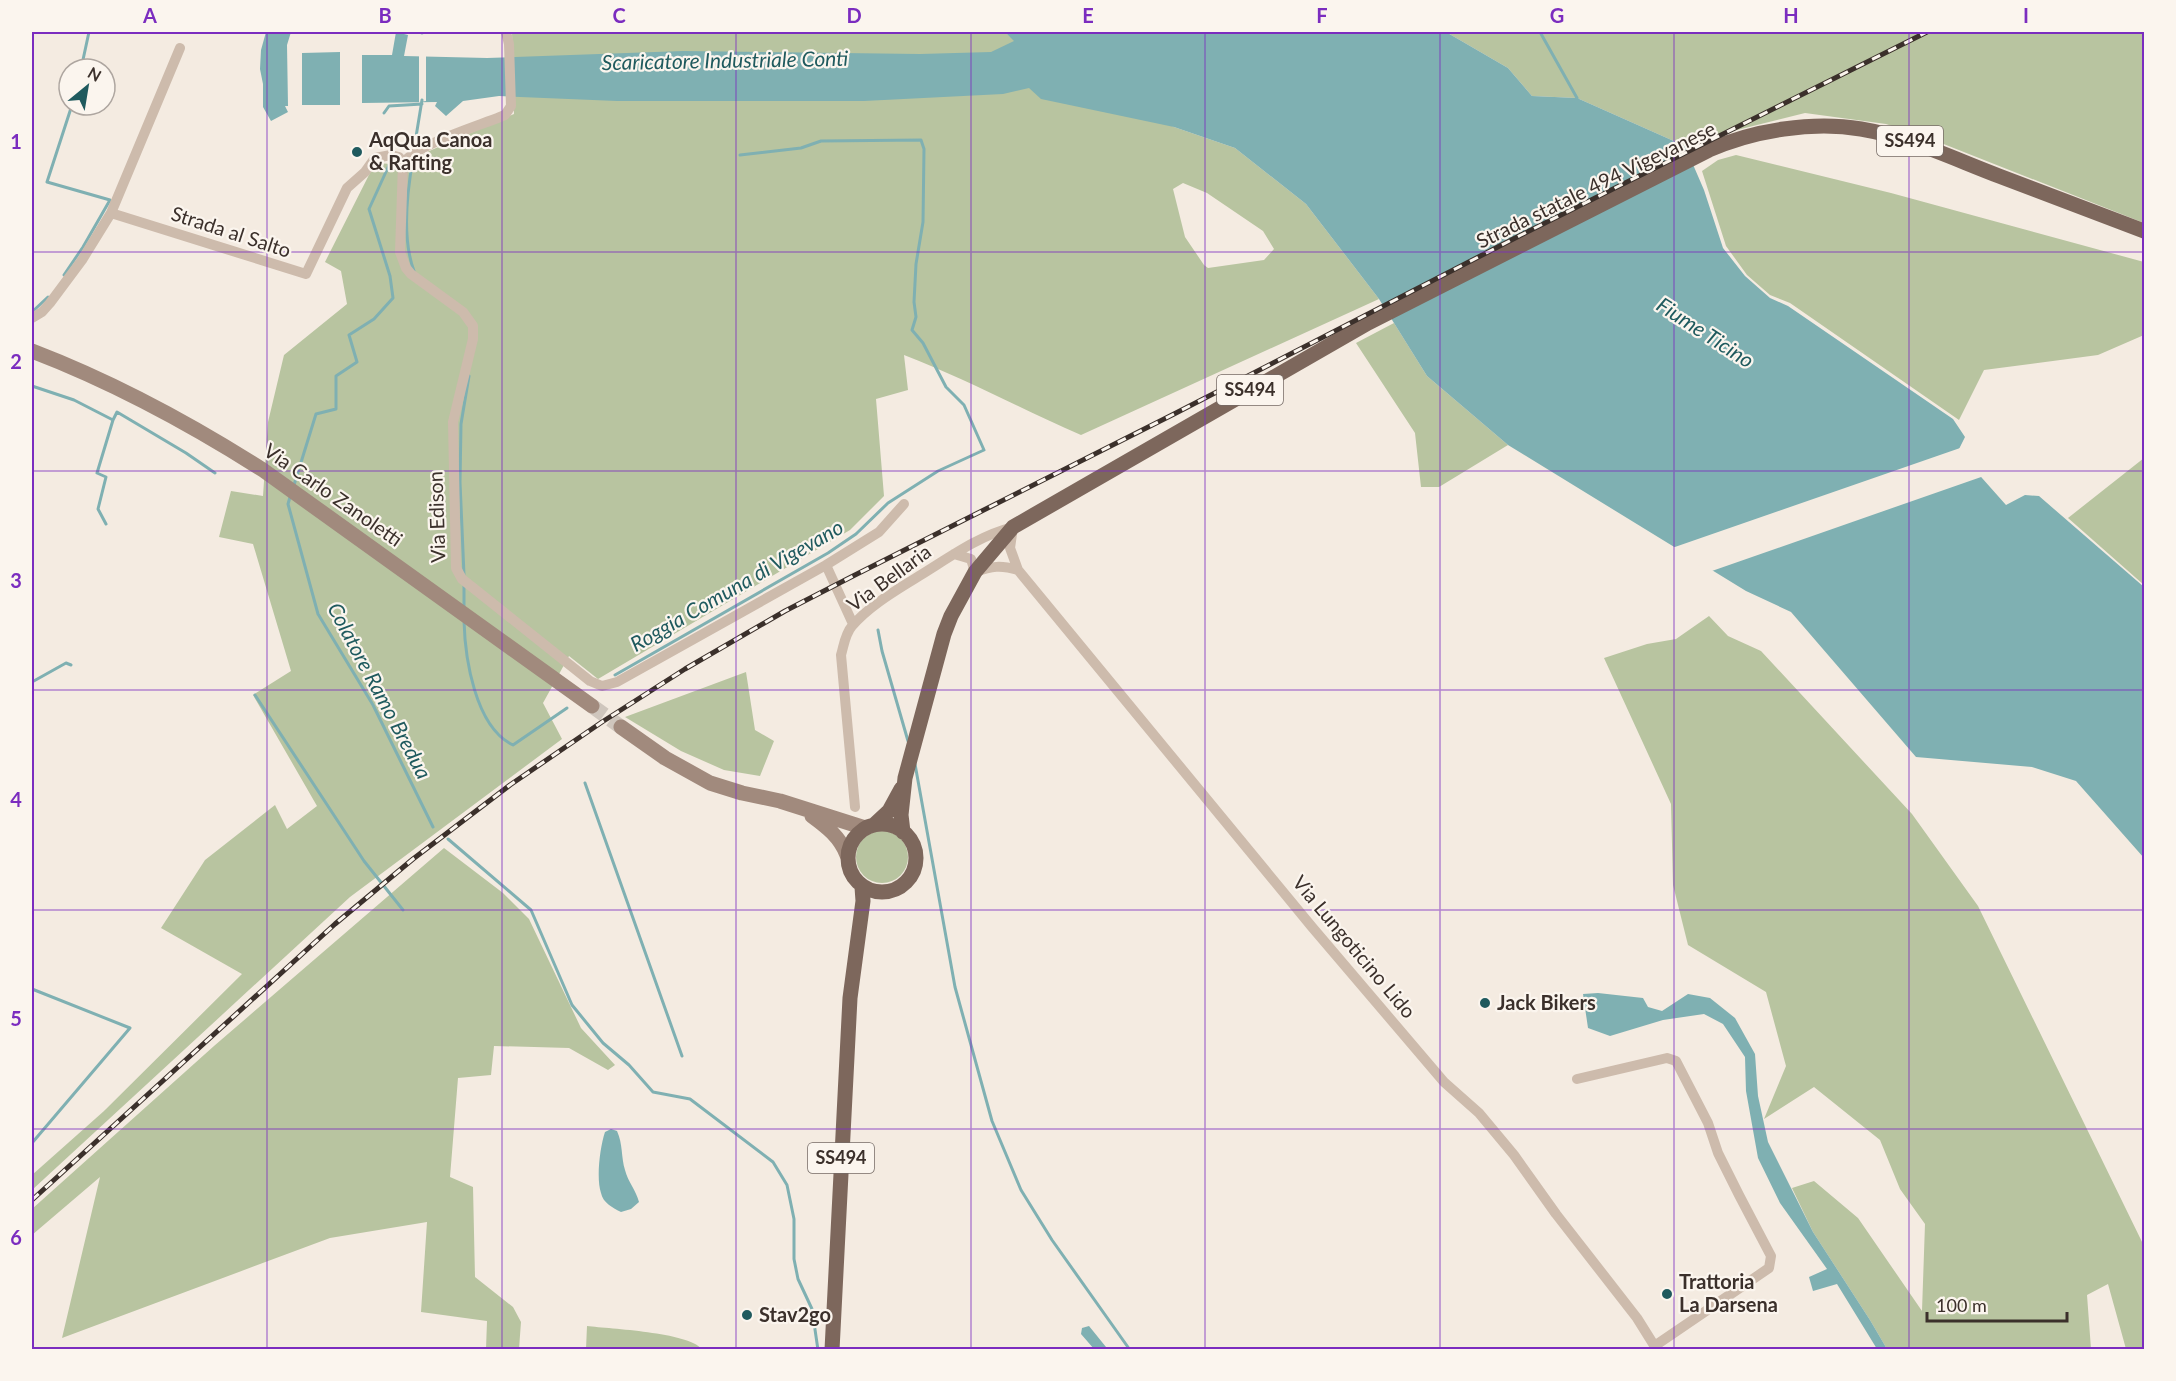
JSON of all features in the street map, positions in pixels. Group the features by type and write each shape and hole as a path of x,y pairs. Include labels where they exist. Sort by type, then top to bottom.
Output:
{"main road":[{"name":"Strada statale 494 Vigevanese","path":"1013,527 1368,323 1709,150 1741,138 1773,131 1818,127 1860,129 1911,142 2145,231"},
{"name":"Via Carlo Zanoletti","path":"32,351 80,369 212,437 291,490 592,706"},
{"name":"SS494","path":"847,855 853,840 889,811 905,778 944,634 951,616 979,567 1013,527"},
{"path":"621,727 665,758 710,783 870,826 895,827 903,832"},
{"name":"SS494","path":"854,967 863,932 880,897 905,883 915,867 915,850 903,832 901,815 905,778"},
{"path":"799,808 834,833 843,843 850,873 862,887 870,891 888,892"},
{"name":"SS494","path":"832,1350 846,1054 850,998 863,901 862,887"}],"street":[{"path":"410,157 439,141 505,115 511,106 509,44 506,32"},
{"path":"32,318 50,303 82,260 111,213 180,48"},
{"name":"Strada al Salto","path":"111,213 306,274 350,183 365,172 375,158 391,155 410,157"},
{"name":"Via Edison","path":"410,157 400,252 411,274 463,312 473,326 473,339 453,422 456,568 465,581 590,681 602,686 617,682 826,565 879,532 904,504"},
{"path":"954,554 996,531 1013,527 1010,548 1018,570"},
{"path":"966,546 977,550 983,556 979,567 992,565 1018,570"},
{"name":"Via Bellaria","path":"855,807 841,655 848,632 854,624 890,595 954,554 971,559 979,567"},
{"path":"826,565 854,624"},
{"name":"Via Lungoticino Lido","path":"1018,570 1444,1082 1479,1113 1514,1155 1556,1214 1637,1318 1656,1348"},
{"path":"1577,1079 1667,1058 1676,1062 1708,1123 1719,1153 1771,1256 1768,1268 1656,1348"}],"green space":[{"path":"512,32 1005,32 1015,41 1174,127 1235,148 1306,204 1379,299 1081,435 904,355 908,390 876,399 884,496 850,530 598,679 569,656 543,703 562,739 350,897 32,1190 32,1175 104,1111 242,974 161,928 205,860 275,805 287,829 317,806 253,695 291,671 253,544 219,537 231,491 263,496 268,422 284,355 347,304 341,271 325,262 375,163 409,165 427,152 514,114","holes":["1183,183 1207,193 1263,231 1274,249 1264,260 1208,268 1204,265 1185,237 1173,189"]},
{"path":"1446,32 2144,32 2144,223 1936,141 1886,124 1805,113 1705,138 1685,146 1577,98 1532,96 1508,68"},
{"path":"1736,155 1891,193 2144,262 2144,335 2098,355 1984,370 1959,420 1790,303 1770,295 1747,275 1726,246 1702,171 1718,160"},
{"path":"1394,323 1427,376 1508,445 1439,487 1421,487 1415,433 1356,343"},
{"path":"2144,458 2144,585 2068,518"},
{"path":"1709,616 1728,636 1761,651 1912,814 1978,906 2144,1246 2144,1349 2126,1349 2108,1284 2087,1295 2091,1349 1887,1349 1813,1232 1792,1188 1814,1181 1858,1218 1922,1311 1925,1224 1900,1189 1880,1140 1814,1087 1764,1119 1786,1066 1766,992 1688,945 1673,885 1671,804 1604,658 1647,644 1676,639"},
{"path":"746,672 755,730 774,741 760,776 724,770 681,751 625,717"},
{"path":"882,831 892,833 900,839 906,847 908,857 906,867 900,875 892,881 882,883 872,881 864,875 858,867 856,857 858,847 864,839 872,833"},
{"path":"444,848 503,893 529,919 581,1028 615,1065 608,1070 569,1048 494,1046 491,1075 458,1078 450,1177 473,1187 475,1277 513,1307 521,1322 519,1349 486,1349 487,1321 421,1312 427,1222 330,1238 62,1338 100,1177 32,1235 32,1209 214,1046"},
{"path":"587,1326 665,1335 694,1343 702,1349 586,1349"}],"water":[{"path":"266,32 291,32 287,45 288,106 285,106 288,112 271,121 263,107 263,84 260,69 261,50"},
{"path":"396,32 408,35 404,56 487,58 683,51 920,54 991,52 1014,41 1005,32 1446,32 1508,68 1532,96 1577,98 1685,146 1704,190 1723,248 1745,276 1770,298 1788,306 1953,419 1965,437 1958,451 2006,505 2025,495 2039,496 2144,587 2144,858 2076,781 2032,767 1916,757 1791,612 1746,591 1508,445 1427,376 1379,299 1306,204 1235,148 1174,127 1041,99 1029,88 1003,94 864,101 617,101 499,96 463,101 446,116 435,106 437,102 362,103 362,55 392,55"},
{"path":"340,52 340,105 302,105 302,53"},
{"path":"1598,993 1643,998 1648,1007 1662,1011 1688,994 1710,998 1735,1018 1755,1054 1758,1096 1768,1142 1813,1232 1887,1349 1877,1349 1837,1284 1813,1291 1809,1277 1827,1269 1780,1203 1758,1158 1746,1091 1745,1057 1723,1024 1704,1014 1663,1020 1610,1036 1588,1028 1583,994"},
{"path":"611,1129 617,1131 619,1136 625,1170 639,1202 631,1209 621,1212 606,1202 602,1197 600,1187 602,1146 605,1132"},
{"path":"1089,1326 1107,1349 1094,1349 1081,1334 1082,1328"}],"pier":[{"path":"419,56 426,56 426,101 419,102"},
{"path":"1963,447 1962,450 1984,476 1709,572 1672,548"}],"waterway":[{"path":"84,57 89,32"},
{"path":"1540,32 1577,98"},
{"name":"Roggia Comuna di Vigevano","path":"414,149 422,100"},
{"name":"Colatore Ramo Bredua","path":"384,113 389,106 422,104"},
{"path":"64,275 110,200 47,182 68,117"},
{"name":"Roggia Comuna di Vigevano","path":"615,675 828,553 856,534 888,503 938,471 984,450 964,405 946,387 923,343 912,330 916,317 914,302 916,264 923,222 924,149 921,140 821,141 801,148 740,155"},
{"name":"Roggia Comuna di Vigevano","path":"413,159 407,230 414,271"},
{"name":"Colatore Ramo Bredua","path":"294,485 316,414 336,409 336,376 357,362 349,335 374,319 393,298 390,276 369,209 390,163"},
{"path":"32,312 48,297"},
{"name":"Roggia Comuna di Vigevano","path":"464,575 460,482 461,424 469,376"},
{"path":"32,386 74,400 113,420 117,412 215,473"},
{"path":"106,524 98,509 106,477 97,473 113,420"},
{"name":"Colatore Ramo Bredua","path":"290,497 288,504 318,614 373,705 433,827"},
{"name":"Roggia Comuna di Vigevano","path":"464,585 464,608"},
{"name":"Roggia Comuna di Vigevano","path":"464,621 470,672 475,690 489,723 500,736 513,745 567,708"},
{"name":"Roggia Comuna di Vigevano","path":"878,630 908,741"},
{"path":"32,682 66,663 71,665"},
{"path":"255,695 364,861 403,910"},
{"name":"Roggia Comuna di Vigevano","path":"915,764 955,987 992,1121 1021,1190 1052,1240 1130,1350"},
{"path":"585,783 682,1056"},
{"name":"Colatore Ramo Bredua","path":"448,839 531,910 572,1005 603,1043 629,1065 653,1092 690,1099 773,1162 787,1185 794,1219 794,1259 798,1279 812,1309 818,1350"},
{"path":"32,989 130,1028 32,1143"}],"tunnel":[{"path":"592,706 621,727"}],"railway":[{"path":"32,1200 335,924 413,859 510,785 685,669 785,611 853,576 1521,235 1927,32"}],"place":[{"name":"AqQua Canoa & Rafting","path":"357,152"},
{"name":"Jack Bikers","path":"1485,1003"},
{"name":"Trattoria La Darsena","path":"1667,1294"},
{"name":"Stav2go","path":"747,1315"}],"water label":[{"name":"Scaricatore Industriale Conti","path":"725,61"},
{"name":"Fiume Ticino","path":"1705,333"}]}
